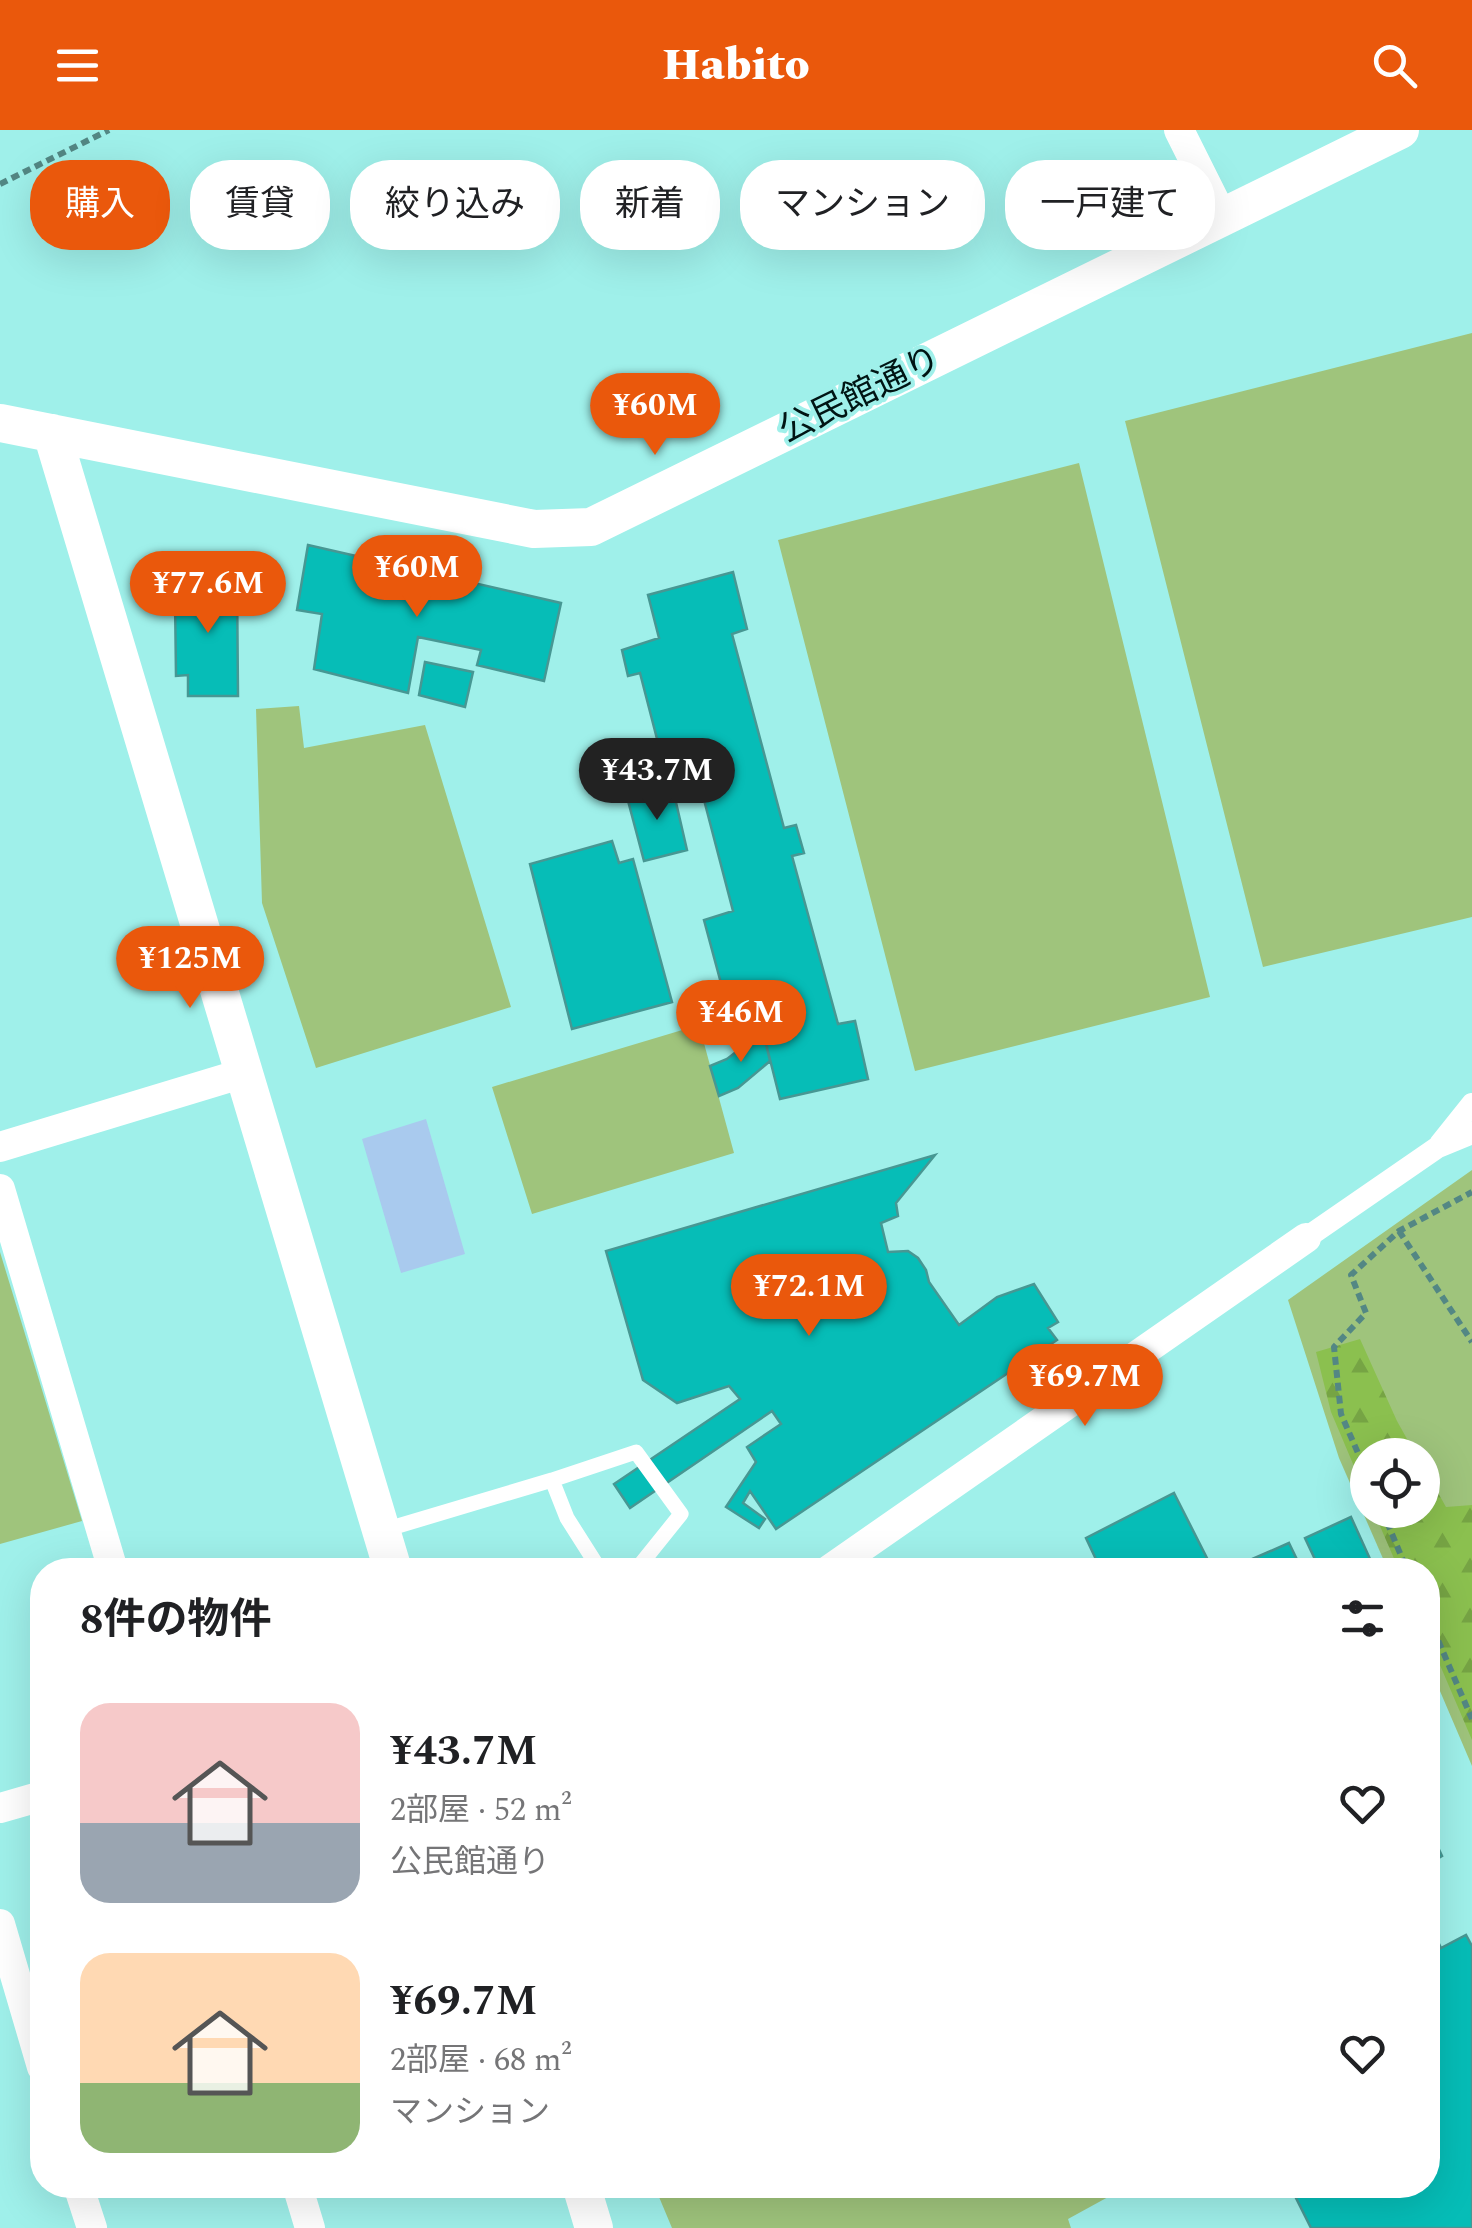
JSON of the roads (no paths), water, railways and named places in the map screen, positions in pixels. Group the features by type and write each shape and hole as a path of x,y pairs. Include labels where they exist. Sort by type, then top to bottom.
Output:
{"street":[{"path":"1179,130 1223,218"},
{"name":"公民館通り","path":"0,422 534,529 591,526 1400,130"},
{"path":"52,433 389,1558"},
{"path":"0,1146 244,1073"},
{"path":"1438,1146 1472,1104"},
{"path":"847,1558 1438,1146 1472,1133"},
{"path":"0,1189 110,1558"},
{"path":"0,1808 30,1799"},
{"path":"0,1924 23,2017"},
{"path":"82,2198 92,2228"},
{"path":"301,2198 310,2228"},
{"path":"585,2198 594,2228"}],"lane":[{"path":"381,1531 636,1452 681,1514 646,1558"},
{"path":"552,1480 567,1518 592,1558"}],"water":[{"path":"426,1119 465,1254 401,1273 362,1139"}]}
